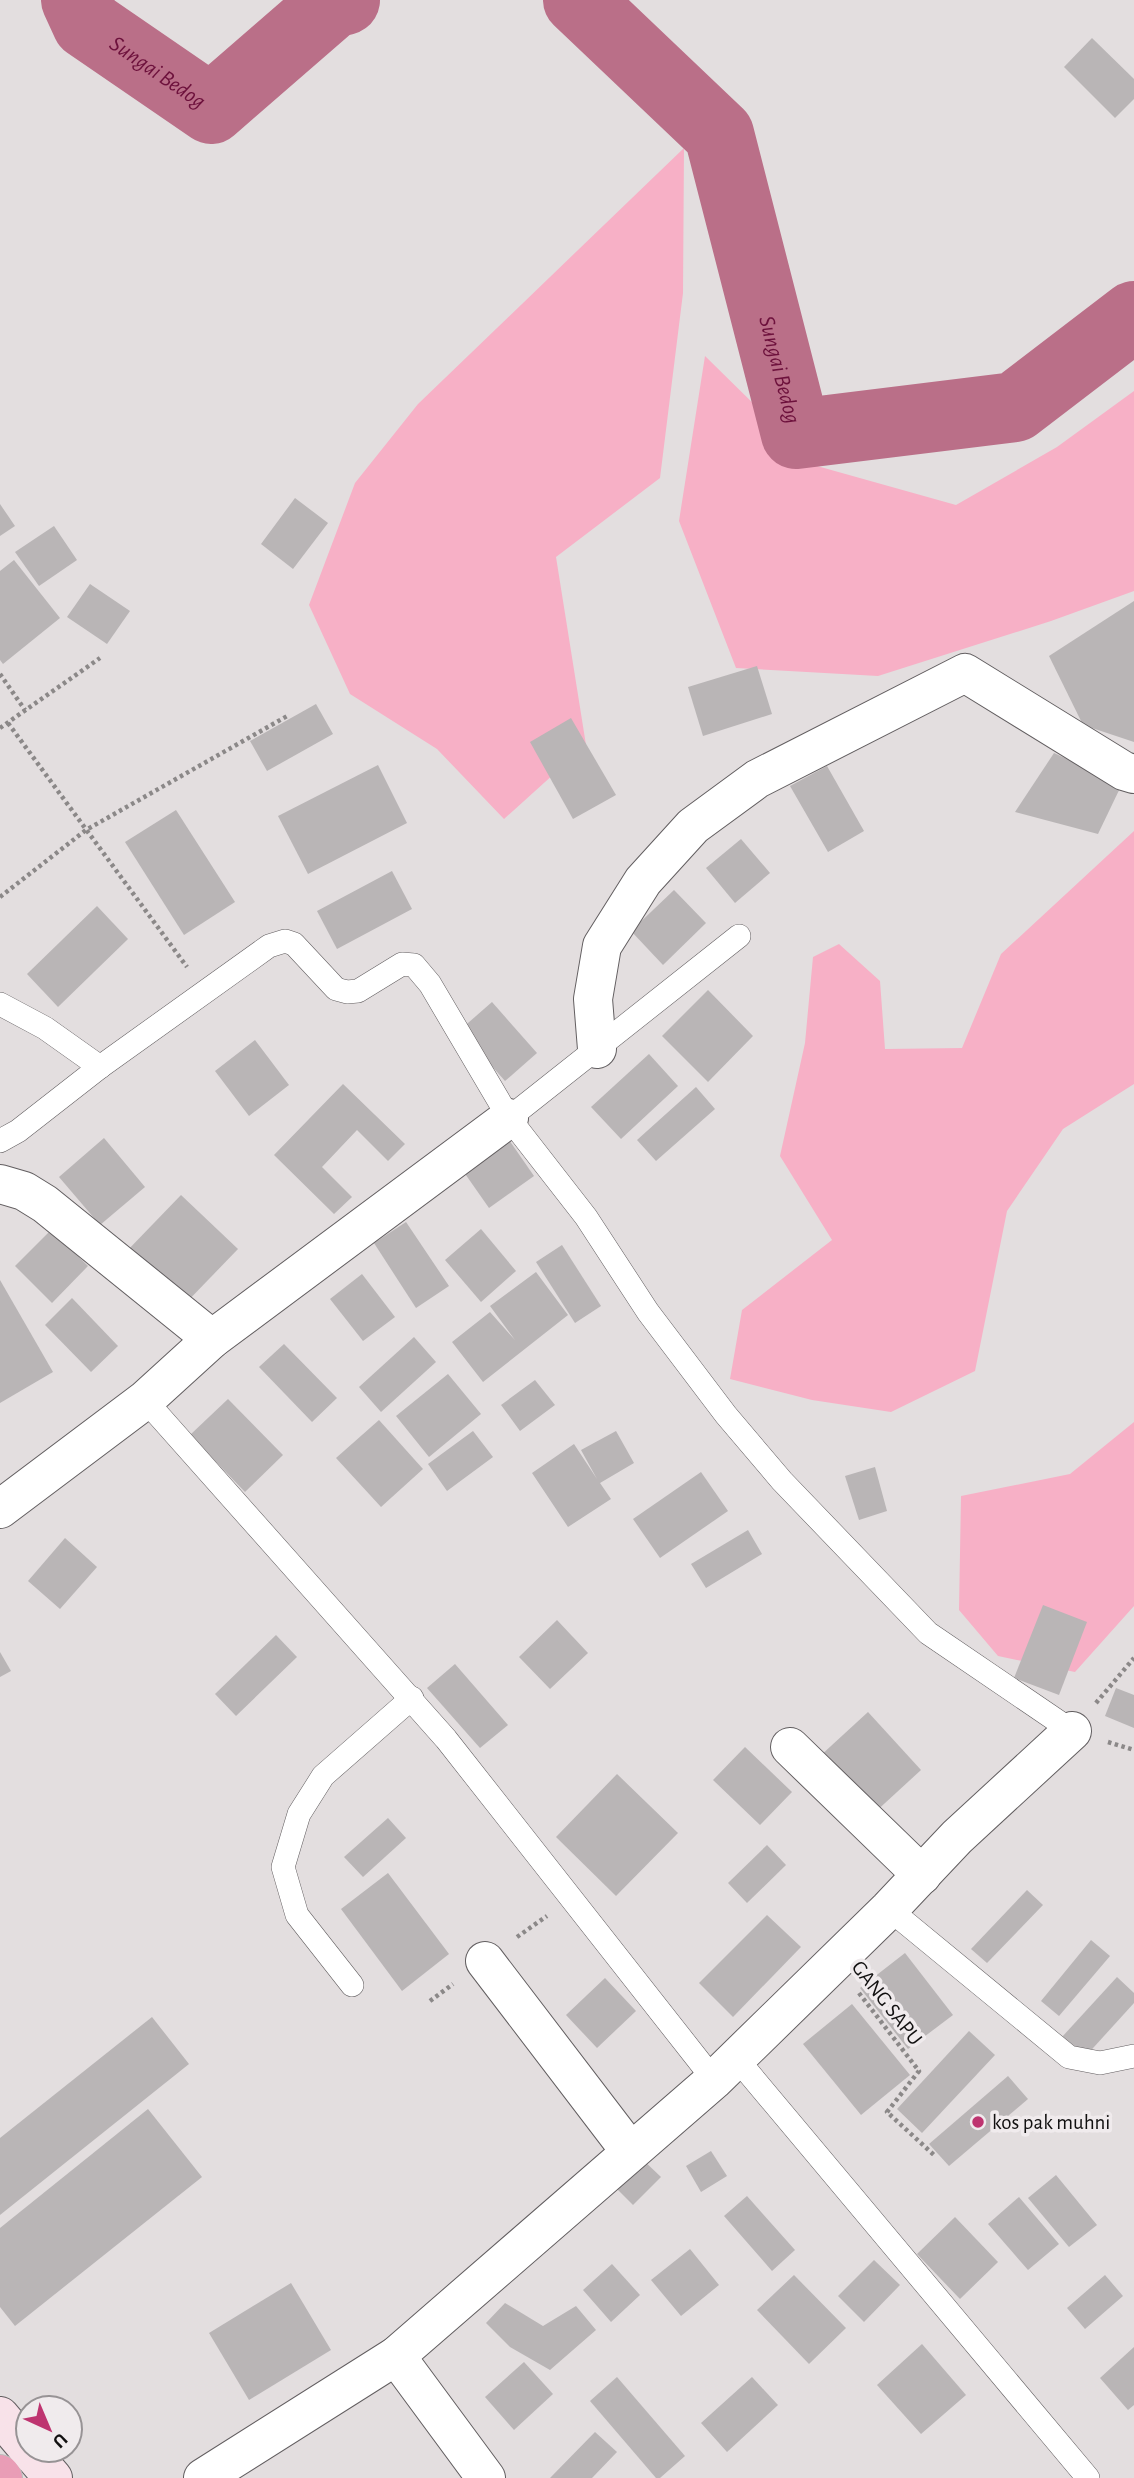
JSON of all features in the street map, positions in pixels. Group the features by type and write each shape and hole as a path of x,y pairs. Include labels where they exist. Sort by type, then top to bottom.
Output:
{"street":[{"path":"597,1049 593,999 602,946 643,881 693,826 757,779 782,766 965,673 1113,765 1134,774"},
{"path":"0,1509 145,1400 212,1339 509,1118"},
{"path":"0,1184 24,1191 45,1204 212,1339"},
{"path":"203,2478 396,2356 726,2069 889,1909 957,1837 1072,1731"},
{"path":"790,1747 922,1875"},
{"path":"485,1961 630,2151"},
{"path":"396,2356 486,2478"},
{"path":"0,2416 14,2432"},
{"path":"41,2464 53,2478"}],"lane":[{"path":"509,1118 739,936"},
{"path":"0,1141 18,1131 269,946 285,941 294,944 336,989 347,992 358,991 402,964 414,965 430,984 509,1118 586,1217 648,1312 718,1405 782,1480 928,1633 1072,1731"},
{"path":"0,1004 45,1028 100,1068"},
{"path":"145,1400 412,1698 726,2069 1088,2478"},
{"path":"352,1985 297,1915 283,1867 299,1814 323,1776 412,1698"},
{"path":"889,1909 1069,2057 1100,2063 1134,2056"}],"path":[{"path":"0,728 100,658"},
{"path":"0,674 25,710"},
{"path":"0,897 86,830 289,715"},
{"path":"8,723 206,993"},
{"path":"1072,1731 1134,1658"},
{"name":"GANG SAPU","path":"835,1962 919,2071 887,2112 934,2155"}],"shaded area":[{"path":"684,148 683,293 660,478 556,557 586,745 504,819 437,749 350,694 309,605 355,483 418,404"},
{"path":"705,356 817,466 956,505 1057,447 1134,391 1134,591 1051,621 878,676 736,668 679,521"},
{"path":"1134,831 1134,1084 1063,1129 1007,1211 975,1371 891,1412 812,1400 730,1379 742,1310 832,1240 780,1156 805,1043 813,957 839,944 880,981 885,1049 962,1048 1001,954"},
{"path":"1134,1422 1134,1606 1075,1672 998,1656 959,1610 961,1496 1070,1474"}],"building":[{"path":"1092,38 1134,79 1134,99 1115,118 1064,67"},
{"path":"295,498 328,523 293,569 261,544"},
{"path":"0,504 15,526 0,536"},
{"path":"54,526 77,560 39,586 15,552"},
{"path":"14,560 60,618 3,664 0,660 0,571"},
{"path":"90,584 130,611 107,644 67,617"},
{"path":"1134,601 1134,742 1083,725 1049,656"},
{"path":"757,666 772,714 703,736 688,687"},
{"path":"316,704 333,734 267,771 250,741"},
{"path":"571,718 616,795 573,819 530,742"},
{"path":"1054,753 1122,784 1098,834 1015,812"},
{"path":"378,765 407,823 308,874 278,816"},
{"path":"827,766 864,831 828,852 790,786"},
{"path":"176,810 235,902 184,935 125,842"},
{"path":"741,839 770,873 735,903 706,868"},
{"path":"392,871 412,909 337,949 317,911"},
{"path":"674,890 706,923 663,965 631,931"},
{"path":"97,906 128,939 58,1007 27,974"},
{"path":"708,990 753,1036 708,1082 662,1036"},
{"path":"492,1002 537,1053 505,1081 460,1030"},
{"path":"255,1040 289,1085 249,1116 215,1071"},
{"path":"649,1054 678,1086 621,1139 591,1107"},
{"path":"343,1084 405,1144 388,1161 357,1130 322,1167 352,1197 334,1214 274,1155"},
{"path":"696,1087 715,1109 656,1161 637,1140"},
{"path":"507,1137 534,1176 489,1208 461,1168"},
{"path":"104,1138 145,1187 100,1225 59,1177"},
{"path":"181,1195 238,1249 181,1308 125,1253"},
{"path":"406,1222 449,1286 416,1308 374,1243"},
{"path":"481,1229 516,1271 481,1302 445,1260"},
{"path":"51,1230 88,1266 52,1303 15,1266"},
{"path":"562,1245 601,1306 575,1323 536,1262"},
{"path":"536,1272 568,1315 483,1382 452,1342 490,1312 515,1340 490,1306"},
{"path":"362,1274 395,1317 363,1341 330,1299"},
{"path":"0,1280 53,1372 0,1403"},
{"path":"72,1298 118,1346 91,1372 45,1325"},
{"path":"414,1337 436,1362 381,1412 359,1387"},
{"path":"284,1344 337,1398 312,1422 259,1367"},
{"path":"448,1374 481,1414 429,1457 396,1416"},
{"path":"535,1380 555,1405 520,1431 501,1405"},
{"path":"228,1399 283,1455 245,1492 190,1435"},
{"path":"379,1420 423,1469 381,1507 336,1458"},
{"path":"473,1431 493,1457 447,1491 428,1464"},
{"path":"616,1431 634,1463 600,1483 611,1499 568,1527 532,1473 574,1444 597,1479 581,1450"},
{"path":"875,1467 887,1511 859,1520 845,1476"},
{"path":"701,1472 728,1511 660,1558 633,1519"},
{"path":"748,1530 762,1554 706,1588 691,1564"},
{"path":"65,1538 97,1567 60,1609 28,1581"},
{"path":"1043,1605 1087,1622 1059,1695 1014,1678"},
{"path":"557,1620 588,1653 550,1689 519,1657"},
{"path":"276,1635 297,1657 236,1716 215,1694"},
{"path":"0,1652 11,1671 0,1677"},
{"path":"455,1664 508,1725 480,1748 427,1688"},
{"path":"1116,1688 1134,1695 1134,1728 1105,1716"},
{"path":"868,1712 921,1770 872,1815 819,1757"},
{"path":"745,1747 792,1792 760,1825 713,1780"},
{"path":"617,1774 678,1833 616,1896 556,1837"},
{"path":"388,1818 406,1838 363,1877 344,1857"},
{"path":"767,1845 786,1865 747,1903 728,1883"},
{"path":"388,1873 449,1954 402,1991 341,1909"},
{"path":"1027,1890 1043,1905 987,1963 971,1949"},
{"path":"767,1915 801,1947 733,2017 699,1983"},
{"path":"1091,1940 1110,1956 1059,2016 1041,2001"},
{"path":"905,1953 953,2015 908,2049 860,1988"},
{"path":"1117,1977 1134,1993 1134,2003 1084,2058 1062,2037"},
{"path":"605,1978 636,2011 597,2048 566,2015"},
{"path":"852,2004 910,2075 861,2115 803,2044"},
{"path":"152,2017 189,2064 0,2215 0,2138"},
{"path":"969,2031 995,2055 922,2133 897,2109"},
{"name":"kos pak muhni","path":"1008,2076 1028,2099 949,2166 929,2144"},
{"path":"148,2109 202,2177 15,2326 0,2307 0,2228"},
{"path":"711,2151 727,2176 701,2192 686,2166"},
{"path":"641,2158 661,2177 633,2205 614,2186"},
{"path":"1056,2175 1097,2225 1069,2247 1028,2198"},
{"path":"747,2196 795,2250 772,2271 724,2216"},
{"path":"1019,2197 1059,2244 1028,2270 988,2224"},
{"path":"955,2217 998,2262 960,2299 917,2254"},
{"path":"690,2249 719,2285 681,2316 651,2280"},
{"path":"874,2260 900,2285 864,2322 838,2296"},
{"path":"612,2264 640,2295 611,2322 583,2290"},
{"path":"794,2275 846,2328 809,2364 757,2310"},
{"path":"1105,2275 1123,2296 1085,2329 1067,2308"},
{"path":"291,2283 331,2350 249,2400 209,2333"},
{"path":"505,2303 543,2326 576,2306 596,2330 550,2370 510,2347 486,2323"},
{"path":"922,2344 966,2395 921,2434 877,2385"},
{"path":"1134,2347 1134,2405 1128,2410 1100,2378"},
{"path":"524,2362 553,2394 514,2430 485,2397"},
{"path":"617,2377 685,2456 660,2478 656,2478 590,2401"},
{"path":"752,2377 778,2405 727,2452 701,2423"},
{"path":"595,2432 617,2452 592,2478 550,2478"}],"waterway":[{"name":"Sungai Bedog","path":"76,0 87,24 211,109 333,3 345,0"},
{"name":"Sungai Bedog","path":"578,0 719,134 796,434 1015,407 1134,316"}],"place":[{"name":"kos pak muhni","path":"978,2122"}]}
